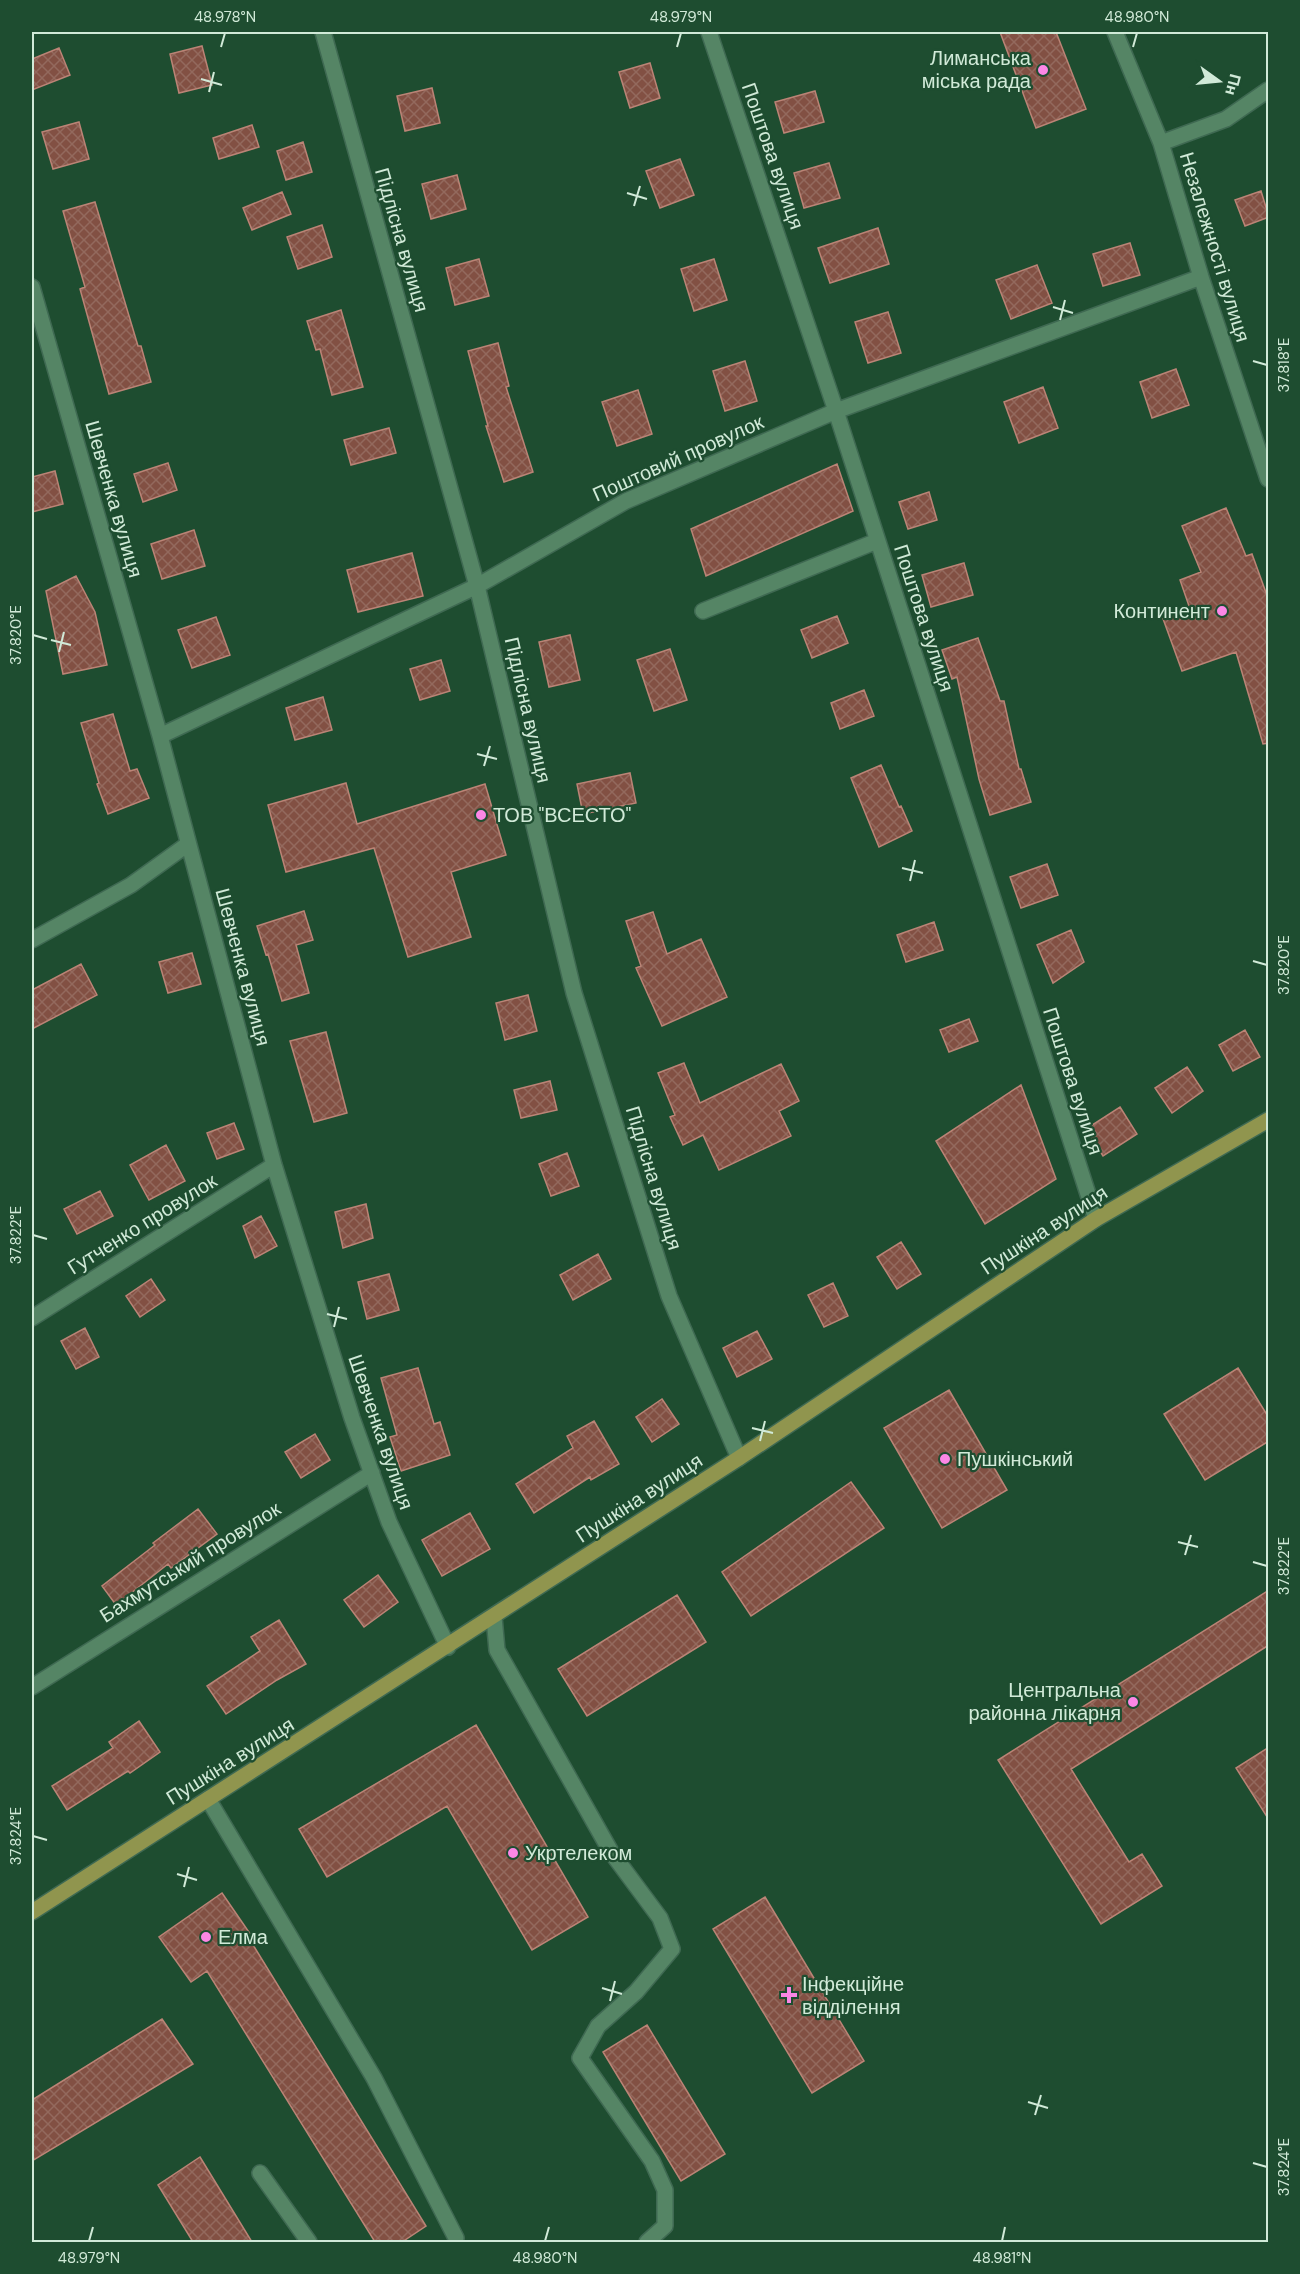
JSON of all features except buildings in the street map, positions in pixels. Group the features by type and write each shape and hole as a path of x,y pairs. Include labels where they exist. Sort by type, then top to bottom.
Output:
{"main road":[{"name":"Пушкіна вулиця","path":"32,1912 739,1458 1096,1219 1269,1120"}],"street":[{"name":"Підлісна вулиця","path":"323,32 477,586 574,993 669,1296 739,1458"},
{"name":"Поштова вулиця","path":"709,32 836,411 1096,1219"},
{"name":"Незалежності вулиця","path":"1115,32 1161,144 1201,277 1269,478"},
{"path":"1161,144 1226,119 1269,90"},
{"name":"Поштовий провулок","path":"160,736 477,586 626,501 836,411 1201,277"},
{"name":"Шевченка вулиця","path":"32,287 160,736 274,1165 352,1418 390,1522 448,1647"},
{"path":"703,611 877,541"},
{"path":"32,940 131,885 188,844"},
{"name":"Гутченко провулок","path":"32,1318 274,1165"},
{"name":"Бахмутський провулок","path":"32,1687 372,1473"},
{"path":"494,1617 497,1650 611,1852 660,1918 672,1949 636,1992 598,2026 580,2058 652,2161 665,2190 665,2226 646,2242"},
{"path":"208,1799 374,2078 455,2241"},
{"path":"260,2174 309,2242"}],"place":[{"name":"Лиманська міська рада","path":"1043,70"},
{"name":"Континент","path":"1222,611"},
{"name":"ТОВ \"ВСЕСТО\"","path":"481,815"},
{"name":"Пушкінський","path":"945,1459"},
{"name":"Центральна районна лікарня","path":"1133,1702"},
{"name":"Укртелеком","path":"513,1853"},
{"name":"Елма","path":"206,1937"},
{"name":"Інфекційне відділення","path":"789,1995"}]}
